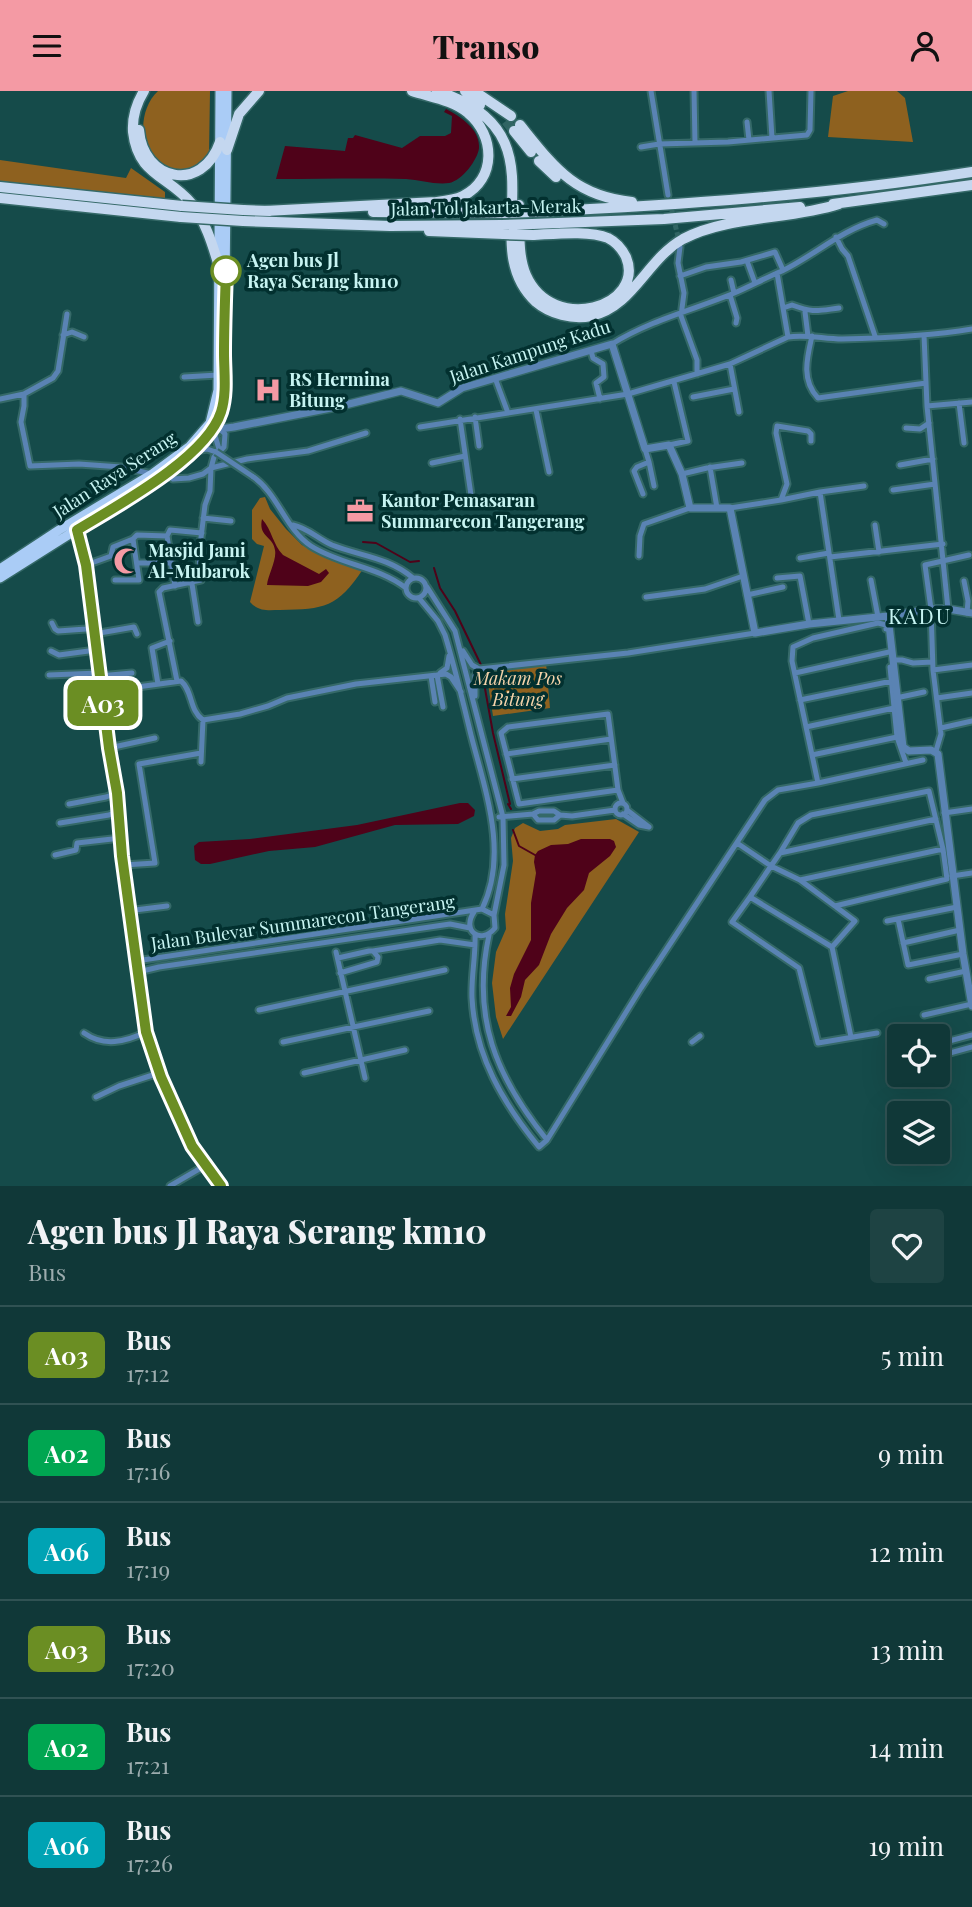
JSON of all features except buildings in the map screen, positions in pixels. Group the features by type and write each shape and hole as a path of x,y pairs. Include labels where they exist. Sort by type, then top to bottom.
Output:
{"highway":[{"path":"144,91 136,104 132,122 134,141 140,158 191,202 207,231 221,269"},
{"path":"152,91 143,104 139,121 140,137 146,153 157,166 173,176 195,174 210,163 223,146 239,114 259,91"},
{"name":"Jalan Raya Serang","path":"220,91 223,146"},
{"name":"Jalan Raya Serang","path":"0,578 152,474 215,427 227,91"},
{"path":"265,211 436,202 463,196 472,190 484,175 489,159 489,144 481,127 460,107 412,91"},
{"path":"437,91 462,95 489,120 508,148 513,179 512,249 515,271 524,289 538,304 571,317 590,317 615,307 655,261 685,239 724,226 839,204"},
{"path":"449,91 462,95 494,118 512,147 517,167 523,263 533,288 545,299 571,310 602,305 621,290 628,273 628,262 620,247 611,239 590,234 533,230"},
{"path":"478,93 508,118"},
{"path":"577,186 549,162 517,128 535,157 552,174 577,186 602,197 666,201"},
{"name":"Jalan Tol Jakarta–Merak","path":"0,198 182,212 243,210 503,213 826,191 972,172"},
{"name":"Jalan Tol Jakarta–Merak","path":"0,187 243,221 533,230 839,204 972,185"},
{"name":"Jalan Raya Serang","path":"0,569 166,472 191,453 215,427 222,409 224,388 221,269"}],"main road":[{"path":"75,527 86,565 146,1032 159,1073 192,1146 221,1186"}],"street":[{"path":"651,91 666,201"},
{"path":"694,91 695,143"},
{"path":"769,91 772,138"},
{"path":"641,147 659,143 807,135 810,133 811,91"},
{"path":"747,121 749,140"},
{"name":"Jalan Kampung Kadu","path":"215,427 341,406 401,391 433,403 462,388 612,344 681,311 732,294 783,270 821,249 836,237 866,223 877,220 884,224"},
{"path":"836,237 848,256 875,336"},
{"path":"680,247 678,263 684,293 681,311 696,360 697,374"},
{"path":"680,276 706,267 777,253 783,270"},
{"path":"747,261 755,283"},
{"path":"776,273 788,337"},
{"path":"731,280 736,323"},
{"path":"783,309 794,305 804,312 810,336 806,371 810,388 818,398 926,383"},
{"path":"804,312 839,308"},
{"path":"0,399 24,394 57,374 66,314"},
{"path":"420,427 628,394 730,364 788,337 843,339 972,330"},
{"path":"63,335 70,332 84,337"},
{"path":"924,335 929,423 948,609"},
{"path":"612,344 654,486"},
{"path":"591,351 593,358 603,364 604,375 596,383 600,399"},
{"path":"730,364 739,412"},
{"path":"184,377 218,375"},
{"path":"495,378 508,413"},
{"path":"645,449 688,440 674,382"},
{"path":"693,397 734,389"},
{"path":"24,394 21,422 30,466 79,464 121,467 152,474"},
{"path":"928,406 972,402"},
{"path":"959,403 964,443"},
{"path":"536,410 549,472"},
{"path":"475,417 479,446"},
{"path":"460,419 471,495"},
{"path":"906,428 920,429 929,423"},
{"path":"780,500 787,484 776,427 780,425 808,431 811,441"},
{"path":"177,681 159,592 163,588 201,580 199,554 206,499 210,491 211,467 214,457 224,447 225,434 215,427"},
{"name":"Jalan Bulevar Summarecon Tangerang","path":"215,427 215,444 218,451 262,482 293,525 297,536 326,554 386,574 406,588 409,596 419,598 438,621 449,647 492,818 493,864 482,909"},
{"path":"166,472 173,479 180,479 203,474 211,467 308,451 366,433"},
{"path":"669,446 682,474 690,508"},
{"path":"191,453 207,449 218,451"},
{"path":"432,463 465,456"},
{"path":"900,465 933,459"},
{"path":"643,494 634,470 649,462"},
{"path":"682,474 710,467 742,464"},
{"path":"710,467 717,508"},
{"path":"893,490 935,484"},
{"path":"639,556 644,524 690,508 730,508 864,486"},
{"path":"820,492 839,621"},
{"path":"730,508 755,633"},
{"path":"203,518 231,521"},
{"name":"Jalan Bulevar Summarecon Tangerang","path":"293,525 303,527 330,544 376,557 413,578 421,579 447,615 459,646 503,817 504,865 494,915 495,928 489,935 483,973 483,998 492,1047 512,1092 547,1140 539,1147 502,1097 482,1050 472,999 475,945 469,919 474,912"},
{"path":"875,525 879,552"},
{"path":"175,586 167,536 170,530 202,533"},
{"path":"86,565 111,557 113,547 133,539 135,535 167,536"},
{"path":"115,580 139,580 133,539"},
{"path":"800,558 943,544"},
{"path":"924,1015 972,1005 936,751 941,739 941,728 932,661 931,609 925,565 969,555"},
{"path":"138,563 170,563"},
{"path":"646,597 705,589 743,576"},
{"path":"777,578 800,576 808,624"},
{"path":"406,588 408,581 413,578"},
{"path":"871,580 878,617"},
{"path":"459,646 472,665 479,669 628,653 808,624 931,609 970,613 964,581"},
{"path":"192,583 198,622"},
{"path":"419,598 424,595 426,587"},
{"path":"747,595 783,587"},
{"path":"888,616 903,747 909,751 936,751"},
{"path":"52,623 58,631 134,627 137,634"},
{"path":"818,783 792,650 797,644 813,638 877,623 886,625 897,737 906,763"},
{"path":"158,684 152,648 170,641"},
{"path":"434,675 447,668 449,647"},
{"path":"51,650 59,655 96,650"},
{"path":"795,673 889,652"},
{"path":"893,660 913,663 932,661"},
{"path":"933,670 972,665"},
{"path":"475,707 475,676 479,669"},
{"path":"49,675 132,673"},
{"path":"434,675 435,702"},
{"path":"434,675 443,707"},
{"path":"203,720 240,714 297,695 372,681 449,675 461,692"},
{"path":"101,692 177,681 185,684 193,709 203,720 201,762"},
{"path":"800,700 892,681"},
{"path":"896,698 923,692"},
{"path":"937,698 972,694"},
{"path":"806,727 894,708"},
{"path":"492,818 539,811 554,811 560,815 618,806 625,812 618,814 618,806 616,796 618,790 608,714 508,727 501,733 516,801 522,804 618,790"},
{"path":"941,728 972,721"},
{"path":"812,755 897,737"},
{"path":"109,748 155,739"},
{"path":"506,754 611,739"},
{"path":"124,865 155,863 139,764 201,753"},
{"path":"547,1140 641,988 770,794 778,790 923,760"},
{"path":"512,779 615,765"},
{"path":"835,906 947,879 930,793 927,791 811,815 798,823 732,922 799,968 818,1043 877,1033"},
{"path":"69,804 117,793"},
{"path":"944,813 972,809"},
{"path":"60,823 119,811"},
{"path":"780,853 936,819"},
{"path":"55,855 75,851 77,843 121,838"},
{"path":"737,843 771,866 800,880 855,921 832,947"},
{"path":"800,880 943,849"},
{"path":"952,876 972,873"},
{"path":"750,897 832,947 850,1037"},
{"path":"129,908 135,910 167,906"},
{"path":"887,921 957,907"},
{"name":"Jalan Bulevar Summarecon Tangerang","path":"136,961 482,909 494,915"},
{"path":"898,919 908,965 963,954"},
{"path":"395,923 396,932"},
{"name":"Jalan Bulevar Summarecon Tangerang","path":"137,972 450,924 481,936 489,935"},
{"path":"903,943 960,930"},
{"path":"365,1078 337,955 440,940 475,945"},
{"path":"276,941 277,949"},
{"path":"341,973 375,963 378,957 373,951"},
{"path":"157,958 159,967"},
{"path":"259,1010 445,970"},
{"path":"929,979 966,971"},
{"path":"284,1042 353,1025 429,1011"},
{"path":"84,1033 103,1043 136,1037 146,1032"},
{"path":"950,1041 972,1035"},
{"path":"692,1042 700,1036"},
{"path":"950,1053 972,1047"},
{"path":"304,1073 405,1051"},
{"path":"96,1097 159,1073"},
{"path":"170,1186 206,1165"}],"green space":[{"path":"158,91 210,91 209,156 194,169 175,172 162,167 152,158 146,146 144,117 149,103"},
{"path":"848,91 897,91 905,98 913,142 828,137 833,96"},
{"path":"0,160 126,178 131,168 165,192 165,200 0,181"},
{"path":"265,497 270,509 302,545 335,561 363,569 337,599 319,607 295,610 264,610 250,602 264,546 252,539 252,510 260,498"},
{"name":"Makam Pos Bitung","path":"546,663 550,708 493,716 486,671"},
{"path":"616,819 639,832 503,1039 496,1017 492,983 496,952 506,929 505,914 513,861 511,838 515,828 523,823 540,831"}],"shaded area":[{"path":"446,109 473,129 479,148 464,174 454,181 433,183 406,179 276,179 285,146 345,151 348,138 355,135 402,148 420,136 445,136 451,133 452,116 444,112"},
{"path":"262,519 283,555 319,574 326,569 329,573 321,582 308,586 267,585 275,550 262,529"},
{"path":"468,803 475,810 474,816 458,824 395,825 315,847 269,851 210,864 201,864 195,860 194,846 199,842 250,839 357,825"},
{"path":"581,839 610,839 616,847 610,856 589,873 584,890 567,908 551,934 539,965 525,980 521,997 511,1016 506,1016 511,1007 510,988 514,974 531,940 535,855 551,845 568,844"}],"waterway":[{"path":"363,542 376,543 410,562 419,561"},
{"path":"434,568 440,588 455,611 481,665"},
{"path":"482,672 510,804"},
{"path":"508,804 511,809"},
{"path":"513,830 519,846 535,855"}],"tunnel":[{"path":"506,121 514,131"},
{"path":"670,203 679,241"}],"bus line":[{"name":"A03","path":"221,1186 192,1146 161,1077 146,1032 86,565 77,530 160,477 204,442 215,426 222,409 224,388 226,271"}],"place":[{"name":"Agen bus Jl Raya Serang km10","path":"226,271"},
{"name":"RS Hermina Bitung","path":"268,390"},
{"name":"Kantor Pemasaran Summarecon Tangerang","path":"360,511"},
{"name":"Masjid Jami Al-Mubarok","path":"127,561"}],"district":[{"name":"KADU","path":"920,617"}]}
